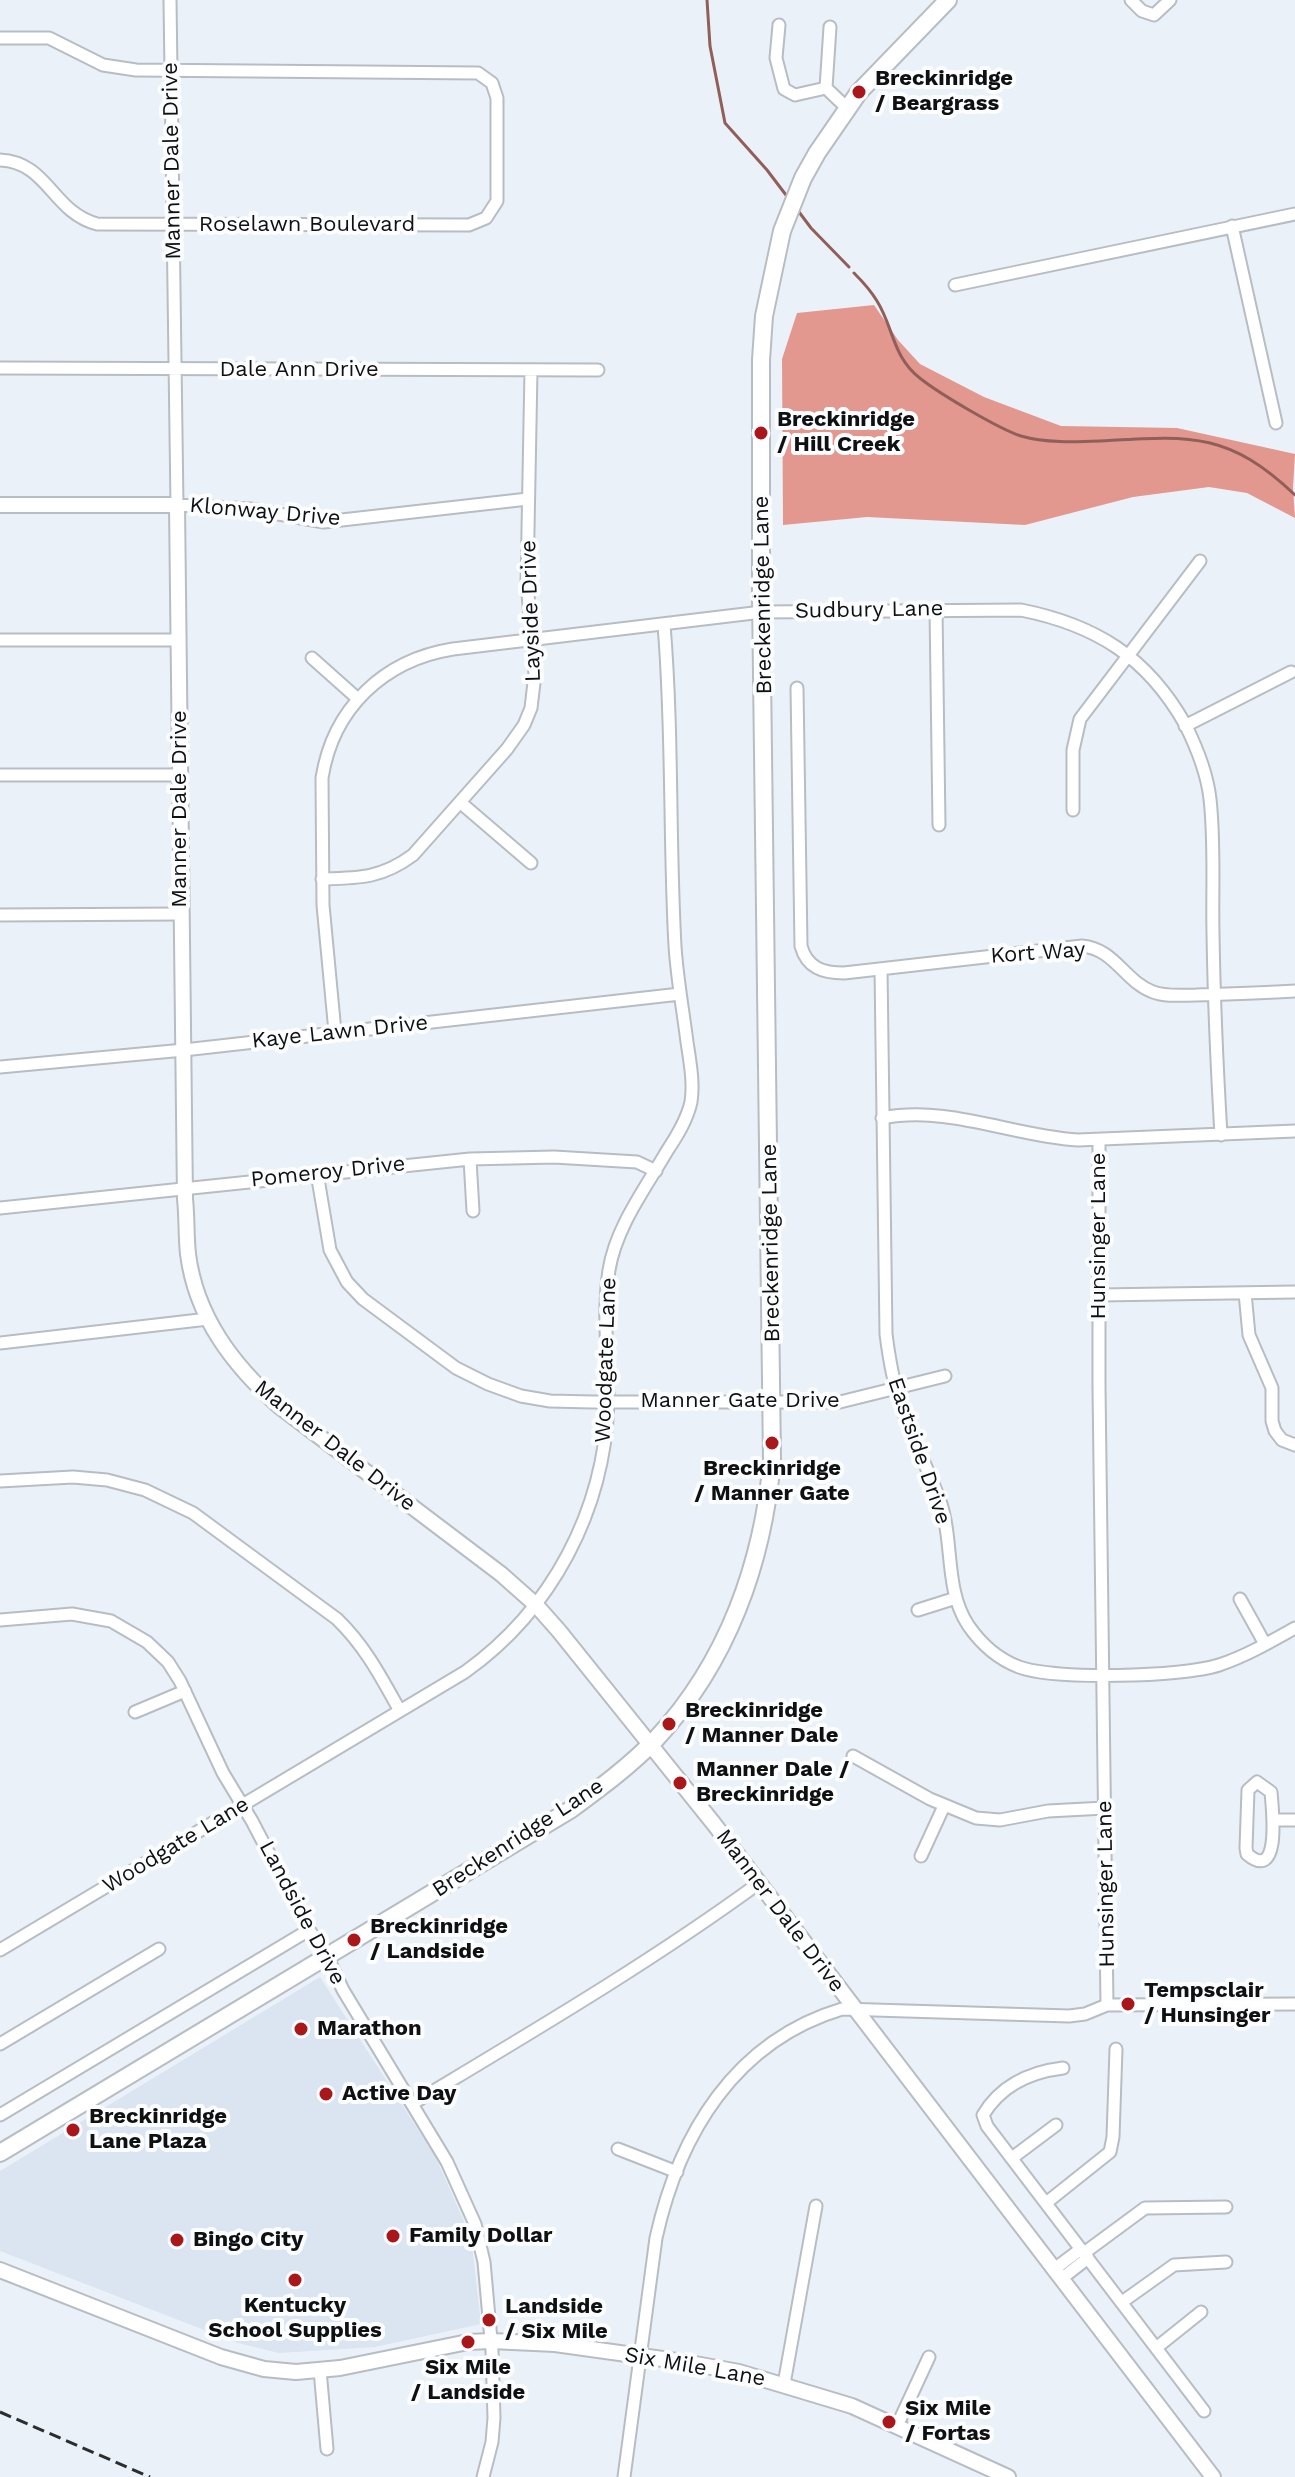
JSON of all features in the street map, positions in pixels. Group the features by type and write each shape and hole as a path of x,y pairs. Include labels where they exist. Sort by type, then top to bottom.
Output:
{"main road":[{"name":"Breckenridge Lane","path":"0,2153 560,1816 630,1763 669,1724 710,1665 741,1603 765,1519 772,1460 773,1402 761,348 771,272 782,231 803,178 865,85 948,0"}],"street":[{"name":"Manner Dale Drive","path":"170,0 185,1188 190,1263 208,1319 227,1352 250,1381 462,1543 536,1605 578,1652 759,1883 1213,2477"},
{"path":"1131,0 1142,11 1154,15 1170,0"},
{"path":"779,25 776,58 784,89 795,95 826,88"},
{"path":"826,88 830,27"},
{"path":"0,38 41,37 58,41 103,65 136,70 170,70"},
{"name":"Roselawn Boulevard","path":"0,160 14,161 34,170 62,204 89,221 107,224 469,225 486,218 495,207 497,98 492,83 484,75 472,71 170,70"},
{"path":"826,88 847,108"},
{"path":"955,285 1295,214"},
{"path":"1232,226 1276,423"},
{"name":"Dale Ann Drive","path":"0,368 598,370"},
{"name":"Layside Drive","path":"322,879 367,877 396,868 426,843 524,725 534,691 527,583 531,370"},
{"name":"Klonway Drive","path":"0,505 177,505 250,509 324,522 528,499"},
{"path":"1073,810 1076,728 1086,710 1200,561"},
{"path":"936,609 939,825"},
{"name":"Sudbury Lane","path":"335,1032 325,943 322,879 321,793 324,761 338,726 358,699 391,670 421,656 453,649 762,612 1006,609 1053,616 1087,629 1128,654 1159,686 1185,726 1201,760 1210,797 1221,1135"},
{"name":"Woodgate Lane","path":"0,1950 485,1657 536,1605 564,1562 587,1513 599,1474 608,1402 607,1294 611,1259 620,1232 684,1124 692,1097 691,1066 675,944 671,721 664,625"},
{"path":"0,640 178,640"},
{"path":"312,658 358,699"},
{"path":"1185,726 1291,672"},
{"name":"Kort Way","path":"797,688 800,938 803,953 815,967 831,973 1087,947 1111,957 1152,992 1171,995 1295,991"},
{"path":"0,775 180,775"},
{"path":"461,803 531,863"},
{"path":"0,915 180,914"},
{"name":"Eastside Drive","path":"881,969 886,1334 897,1389 946,1523 956,1598 975,1634 1009,1662 1043,1673 1104,1674 1204,1669 1233,1660 1295,1628"},
{"name":"Kaye Lawn Drive","path":"0,1067 184,1050 680,994"},
{"path":"882,1118 901,1115 958,1118 1046,1137 1099,1140"},
{"name":"Hunsinger Lane","path":"1107,2005 1099,1140 1295,1131"},
{"name":"Pomeroy Drive","path":"0,1208 470,1159 554,1157 637,1162 656,1171"},
{"path":"470,1159 473,1211"},
{"name":"Manner Gate Drive","path":"317,1173 330,1250 347,1282 373,1308 456,1368 521,1396 550,1401 840,1402 945,1376"},
{"path":"1099,1295 1295,1292"},
{"path":"1245,1293 1249,1335 1272,1388 1275,1431 1282,1440 1295,1445"},
{"path":"0,1343 208,1319"},
{"path":"0,1481 73,1477 107,1480 145,1490 193,1513 337,1619 355,1636 371,1658 400,1711"},
{"path":"918,1610 956,1598"},
{"path":"1240,1599 1265,1644"},
{"name":"Landside Drive","path":"0,1620 72,1614 111,1621 147,1642 168,1662 185,1691 223,1773 309,1930 327,1956 343,1990 462,2191 475,2224 484,2262 494,2418 492,2442 483,2477"},
{"path":"135,1712 185,1691"},
{"path":"853,1756 944,1806 964,1815 988,1820 1013,1819 1048,1811 1105,1808"},
{"path":"1257,1782 1271,1792 1274,1820 1272,1850 1267,1858 1254,1860 1247,1854 1248,1790 1257,1782"},
{"path":"921,1856 944,1806"},
{"path":"1274,1820 1295,1820"},
{"path":"412,2104 630,1973 693,1932 759,1883"},
{"path":"0,2115 309,1930"},
{"path":"0,2044 159,1949"},
{"path":"624,2477 662,2211 708,2107 742,2067 771,2043 808,2020 842,2009 1069,2016 1085,2014 1107,2005 1295,2004"},
{"path":"1046,2203 1110,2152 1116,2049"},
{"path":"1063,2068 1023,2077 988,2106 983,2115 987,2126 1204,2411"},
{"path":"1012,2158 1056,2125"},
{"path":"618,2149 677,2172"},
{"path":"784,2384 816,2206"},
{"path":"1057,2275 1145,2208 1226,2207"},
{"path":"1122,2302 1174,2265 1226,2262"},
{"name":"Six Mile Lane","path":"0,2270 244,2364 296,2372 468,2342 491,2341 555,2344 725,2370 784,2384 852,2406 1008,2477"},
{"path":"1156,2348 1201,2312"},
{"path":"897,2426 929,2357"},
{"path":"320,2370 327,2449"}],"shaded area":[{"path":"874,305 898,340 920,364 984,397 1061,426 1177,428 1295,454 1295,518 1247,493 1209,487 1133,497 1025,525 867,517 783,525 782,359 797,313"},
{"path":"320,1977 435,2156 471,2237 481,2324 375,2347 279,2353 238,2343 0,2251 0,2171"}],"waterway":[{"path":"707,0 710,46 725,123 789,199"},
{"path":"796,208 849,267"},
{"path":"854,273 883,311 899,352 911,370 942,393 999,426 1021,436 1050,441 1158,438 1205,442 1248,458 1295,495"}],"railway":[{"path":"0,2412 150,2477"}],"place":[{"name":"Breckinridge / Beargrass","path":"859,92"},
{"name":"Breckinridge / Hill Creek","path":"761,433"},
{"name":"Breckinridge / Manner Gate","path":"772,1443"},
{"name":"Breckinridge / Manner Dale","path":"669,1724"},
{"name":"Manner Dale / Breckinridge","path":"680,1783"},
{"name":"Breckinridge / Landside","path":"354,1940"},
{"name":"Tempsclair / Hunsinger","path":"1128,2004"},
{"name":"Marathon","path":"301,2029"},
{"name":"Active Day","path":"326,2094"},
{"name":"Breckinridge Lane Plaza","path":"73,2130"},
{"name":"Family Dollar","path":"393,2236"},
{"name":"Bingo City","path":"177,2240"},
{"name":"Kentucky School Supplies","path":"295,2280"},
{"name":"Landside / Six Mile","path":"489,2320"},
{"name":"Six Mile / Landside","path":"468,2342"},
{"name":"Six Mile / Fortas","path":"889,2422"}]}
